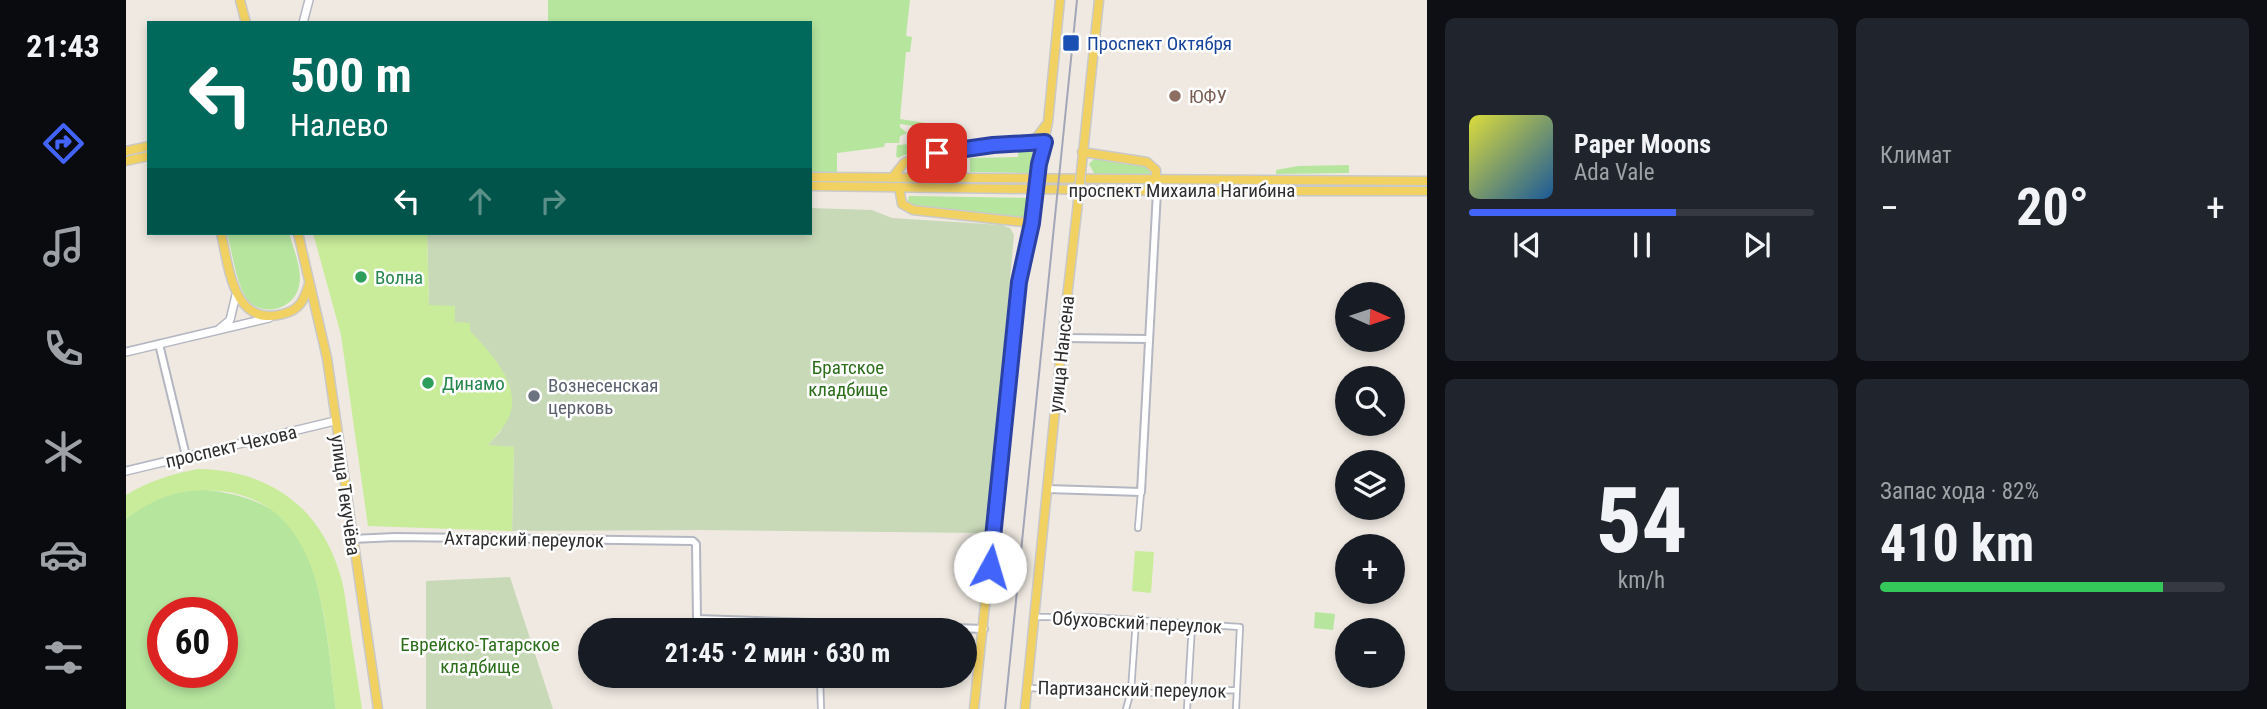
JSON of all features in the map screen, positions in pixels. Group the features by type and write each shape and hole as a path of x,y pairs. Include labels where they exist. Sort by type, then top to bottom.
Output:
{"main road":[{"path":"240,0 245,21"},
{"path":"304,21 309,0"},
{"path":"974,709 1019,282 1032,223 1048,122 1060,0"},
{"name":"улица Нансена","path":"1025,709 1099,0"},
{"path":"1026,143 1037,137 1048,122"},
{"path":"892,178 914,158 968,147 1045,142"},
{"path":"1026,143 1035,148 1040,163"},
{"path":"126,151 147,146"},
{"path":"1082,152 1147,162 1156,170 1156,181"},
{"path":"126,161 147,156"},
{"path":"901,168 906,178"},
{"name":"проспект Михаила Нагибина","path":"812,177 1427,181"},
{"name":"проспект Михаила Нагибина","path":"812,186 1157,191 1427,191"},
{"path":"899,187 902,204 913,210 1032,223"},
{"path":"215,332 230,320 236,295 221,235"},
{"name":"улица Текучёва","path":"298,235 327,358 378,709"},
{"path":"126,352 215,332 296,309 304,299 310,281"},
{"path":"236,295 252,312 268,318"},
{"name":"проспект Чехова","path":"126,471 335,421"}],"street":[{"path":"1138,528 1157,191"},
{"path":"1062,338 1149,339"},
{"path":"159,344 186,456"},
{"path":"1047,489 1141,492"},
{"name":"Ахтарский переулок","path":"352,539 395,537 695,541 697,618"},
{"name":"Обуховский переулок","path":"1034,617 1090,617 1240,627 1237,690"},
{"path":"1126,709 1136,620"},
{"path":"1187,709 1192,625"},
{"path":"977,629 984,629"},
{"path":"820,688 821,709"},
{"name":"Партизанский переулок","path":"1028,688 1153,693 1237,690"},
{"path":"1236,709 1237,690"}],"green space":[{"path":"548,0 910,0 906,36 912,37 910,52 906,52 900,119 939,125 938,129 900,124 907,133 900,136 899,143 885,143 884,147 837,153 837,172 812,172 812,21 548,21"},
{"path":"941,142 951,145 909,153 898,158 896,156 897,145"},
{"path":"1019,146 1034,155 1032,173 970,172 970,158 1018,157"},
{"path":"1096,157 1142,164 1150,167 1151,174 1147,177 1095,175 1089,164"},
{"path":"927,159 929,165 962,161 963,172 907,172 911,164"},
{"path":"1349,165 1349,173 1276,174 1276,170 1298,166"},
{"path":"909,196 1031,198 1031,206 1026,216 1018,219 912,207 907,204"},
{"name":"Братское кладбище","path":"812,208 872,210 892,218 1002,225 1010,228 1014,235 987,533 512,531 514,447 487,446 501,431 511,392 504,374 470,331 429,306 427,235 812,235"},
{"path":"227,235 290,235 299,266 300,280 296,295 290,301 275,309 258,308 245,296"},
{"name":"Динамо","path":"314,235 427,235 429,305 455,306 455,322 470,323 470,331 495,359 512,395 508,419 488,445 514,447 512,531 368,526 341,335"},
{"path":"198,469 246,476 267,484 286,495 318,527 330,547 343,584 362,709 336,709 328,643 314,574 300,543 281,518 254,500 206,490 170,495 126,519 126,495 160,479"},
{"path":"197,489 252,500 282,517 296,533 316,579 327,635 336,709 126,709 126,519 151,502"},
{"path":"1135,551 1154,552 1151,593 1132,591"},
{"name":"Еврейско-Татарское кладбище","path":"510,577 553,709 426,709 426,581"},
{"path":"1315,612 1335,614 1333,630 1314,628"}],"railway":[{"path":"1005,709 1077,0"}],"place":[{"name":"Проспект Октября","path":"1071,43"},
{"name":"ЮФУ","path":"1175,96"},
{"name":"Волна","path":"361,277"},
{"name":"Динамо","path":"428,383"},
{"name":"Вознесенская церковь","path":"534,396"}],"route":[{"path":"937,153 968,147 1045,142 1039,164 1032,223 1020,271 990,567"}]}
